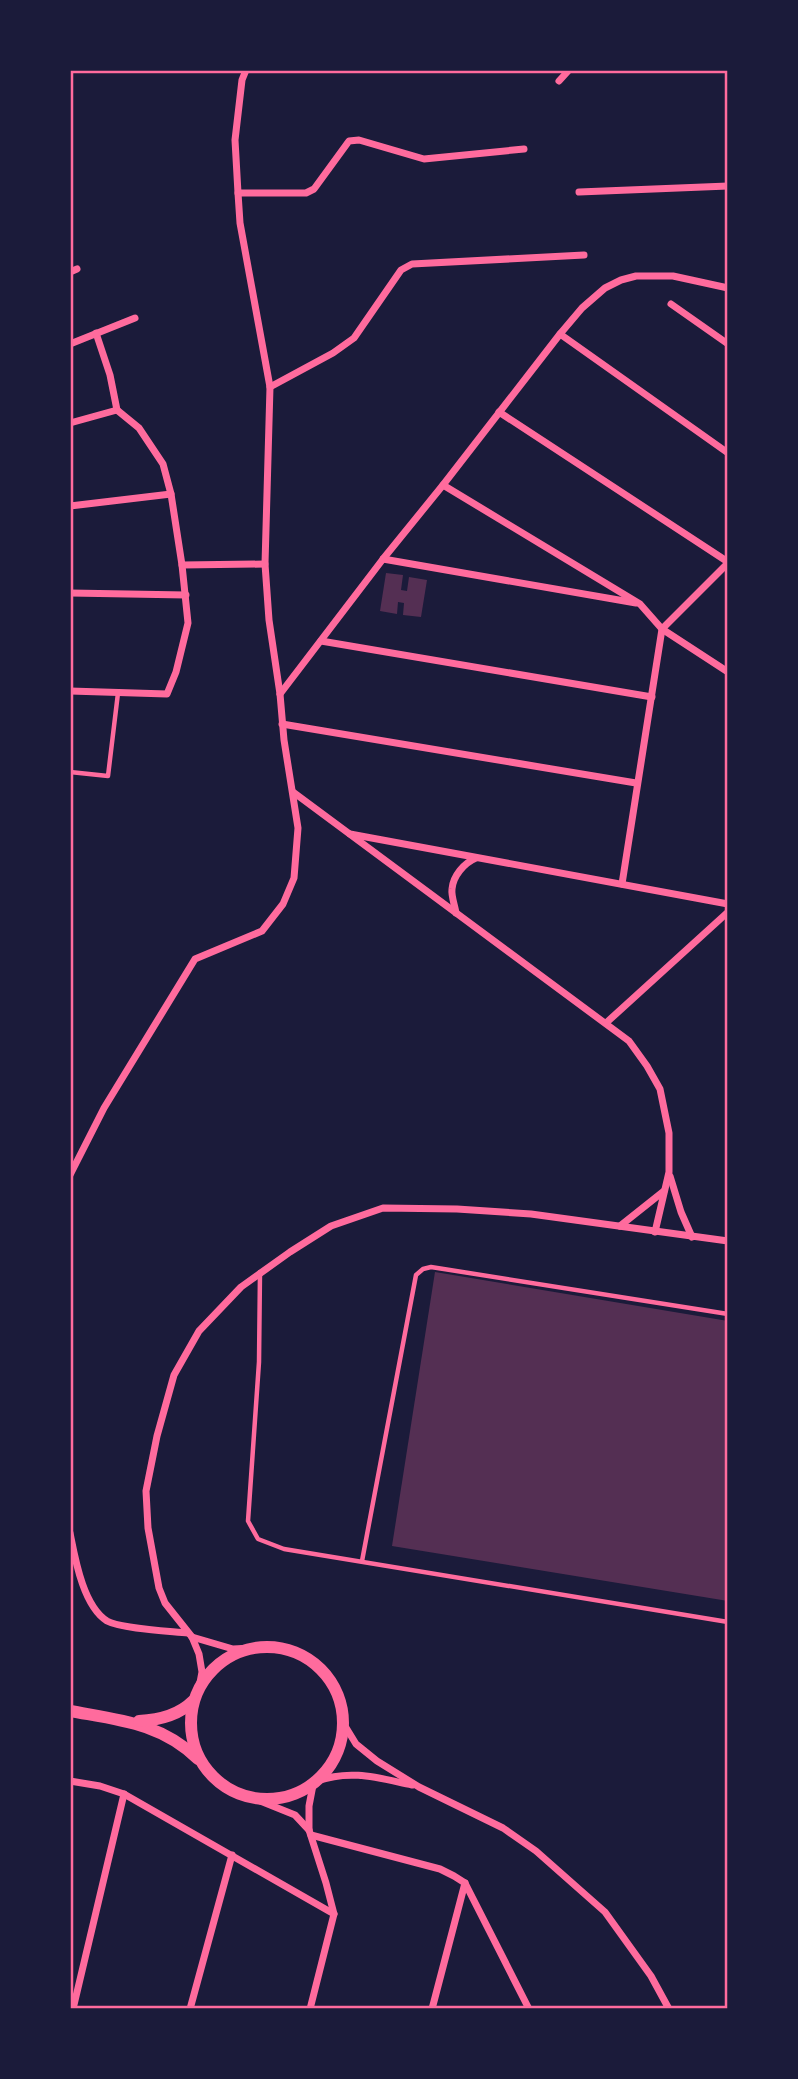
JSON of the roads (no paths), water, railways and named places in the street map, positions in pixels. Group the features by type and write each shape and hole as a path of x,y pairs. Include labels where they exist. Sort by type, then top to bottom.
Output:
{"street":[{"path":"70,1175 104,1108 195,959 262,931 283,904 294,878 298,828 269,620 265,564 270,387 240,223 238,193 235,140 242,80 246,70"},
{"path":"559,81 569,70"},
{"path":"238,193 306,193 314,189 349,141 359,140 424,159 524,149"},
{"path":"579,191 728,186"},
{"path":"270,387 355,338 401,270 412,264 584,255"},
{"path":"281,694 383,559 582,307 605,288 636,276 673,276 728,288"},
{"path":"671,304 728,344"},
{"path":"70,344 135,318"},
{"path":"70,691 167,694 176,672 188,624 183,565 163,464 139,428 117,410 110,375 96,333"},
{"path":"560,334 728,453"},
{"path":"70,424 117,410"},
{"path":"499,412 728,562 662,629 622,884"},
{"path":"443,485 640,604 662,629 728,672"},
{"path":"70,506 171,494"},
{"path":"383,559 640,604"},
{"path":"183,565 265,564"},
{"path":"70,593 186,595"},
{"path":"321,641 652,697"},
{"path":"282,724 636,783"},
{"path":"293,792 629,1041 648,1066 660,1089 669,1133 668,1172 655,1231"},
{"path":"346,833 728,904"},
{"path":"456,913 451,890 458,872 468,861 478,857"},
{"path":"606,1023 728,912"},
{"path":"668,1172 692,1237"},
{"path":"620,1226 665,1190"},
{"path":"199,1688 202,1663 190,1635 165,1603 159,1588 148,1528 146,1491 173,1375 199,1331 241,1287 331,1226 383,1208 531,1214 728,1241"},
{"path":"70,1533 79,1574 90,1602 107,1621 190,1635 233,1649 275,1646 298,1652 318,1664 333,1682 342,1703 345,1726 341,1747 331,1766 315,1783 309,1805 310,1833 334,1914 310,2009"},
{"path":"252,1647 230,1656 212,1670 193,1701 190,1722 193,1743 211,1775 236,1793 295,1815 310,1833 440,1869 465,1883 529,2009"},
{"path":"70,1712 131,1721 156,1720 193,1701"},
{"path":"131,1721 171,1738 202,1762"},
{"path":"345,1726 356,1744 365,1752 419,1787 503,1828 536,1851 605,1912 651,1976 669,2009"},
{"path":"250,1797 272,1799 293,1795 315,1783 343,1774 362,1775 419,1787"},
{"path":"70,1782 100,1786 124,1794 334,1914"},
{"path":"73,2009 124,1794"},
{"path":"190,2009 232,1855"},
{"path":"432,2009 465,1883"}],"lane":[{"path":"70,772 108,776 118,693"},
{"path":"362,1562 416,1275 422,1269 431,1267 728,1314"},
{"path":"261,1271 259,1362 248,1521 258,1539 284,1549 728,1622"}]}
